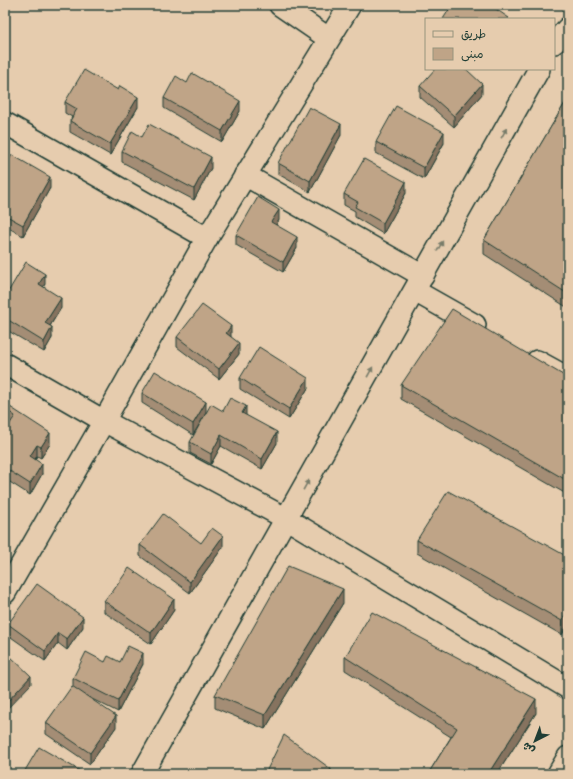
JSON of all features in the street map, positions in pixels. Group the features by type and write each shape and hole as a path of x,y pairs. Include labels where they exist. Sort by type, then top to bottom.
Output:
{"street":[{"path":"280,5 328,38"},
{"path":"5,593 207,238 328,38 350,5"},
{"path":"555,42 568,28"},
{"path":"142,774 287,519 538,70"},
{"path":"5,123 207,238"},
{"path":"245,175 419,283 488,333"},
{"path":"521,352 568,378"},
{"path":"5,364 104,421 287,519 568,688"},
{"path":"558,774 568,757"}],"building":[{"path":"452,5 490,5 509,18 444,18"},
{"path":"84,70 118,90 120,86 138,97 110,144 70,121 77,109 65,102"},
{"path":"434,70 467,70 482,84 454,116 420,86"},
{"path":"192,73 240,101 222,131 164,98 176,76 187,83"},
{"path":"568,98 568,294 484,240"},
{"path":"396,106 444,132 424,168 376,142"},
{"path":"309,107 341,124 310,181 278,163"},
{"path":"149,124 211,157 194,189 122,151 132,131 142,137"},
{"path":"12,155 50,177 23,225 5,215 5,192 8,186 5,184 5,166"},
{"path":"364,159 406,182 383,223 355,207 358,202 344,194"},
{"path":"258,197 279,210 271,222 297,237 283,262 236,235"},
{"path":"26,262 45,274 39,284 61,298 45,323 52,327 44,342 5,318 5,297"},
{"path":"202,305 231,326 226,333 239,343 219,369 177,337"},
{"path":"452,309 568,378 568,481 401,385"},
{"path":"259,347 308,378 289,409 240,378"},
{"path":"155,371 206,402 193,424 142,393"},
{"path":"230,398 246,406 242,413 277,432 262,459 221,435 211,454 190,442 211,404 223,411"},
{"path":"10,407 50,433 41,447 37,445 30,456 42,464 30,484 5,468 5,431 15,416 8,411"},
{"path":"448,491 568,557 568,610 562,621 417,540"},
{"path":"163,514 201,543 212,528 223,536 190,582 140,545"},
{"path":"288,566 343,589 265,715 215,695"},
{"path":"129,568 174,599 151,633 104,601 110,593 111,594"},
{"path":"37,584 83,617 67,639 58,633 45,651 8,624"},
{"path":"372,612 536,699 488,774 428,774 457,728 345,657"},
{"path":"128,646 143,653 118,701 73,678 86,652 105,662 108,656 120,662"},
{"path":"10,656 31,676 5,704 5,662"},
{"path":"72,686 116,716 90,753 46,723"},
{"path":"284,735 331,769 327,774 265,774"},
{"path":"39,747 84,773 84,774 23,774"},
{"path":"5,750 8,752 5,757"}]}
